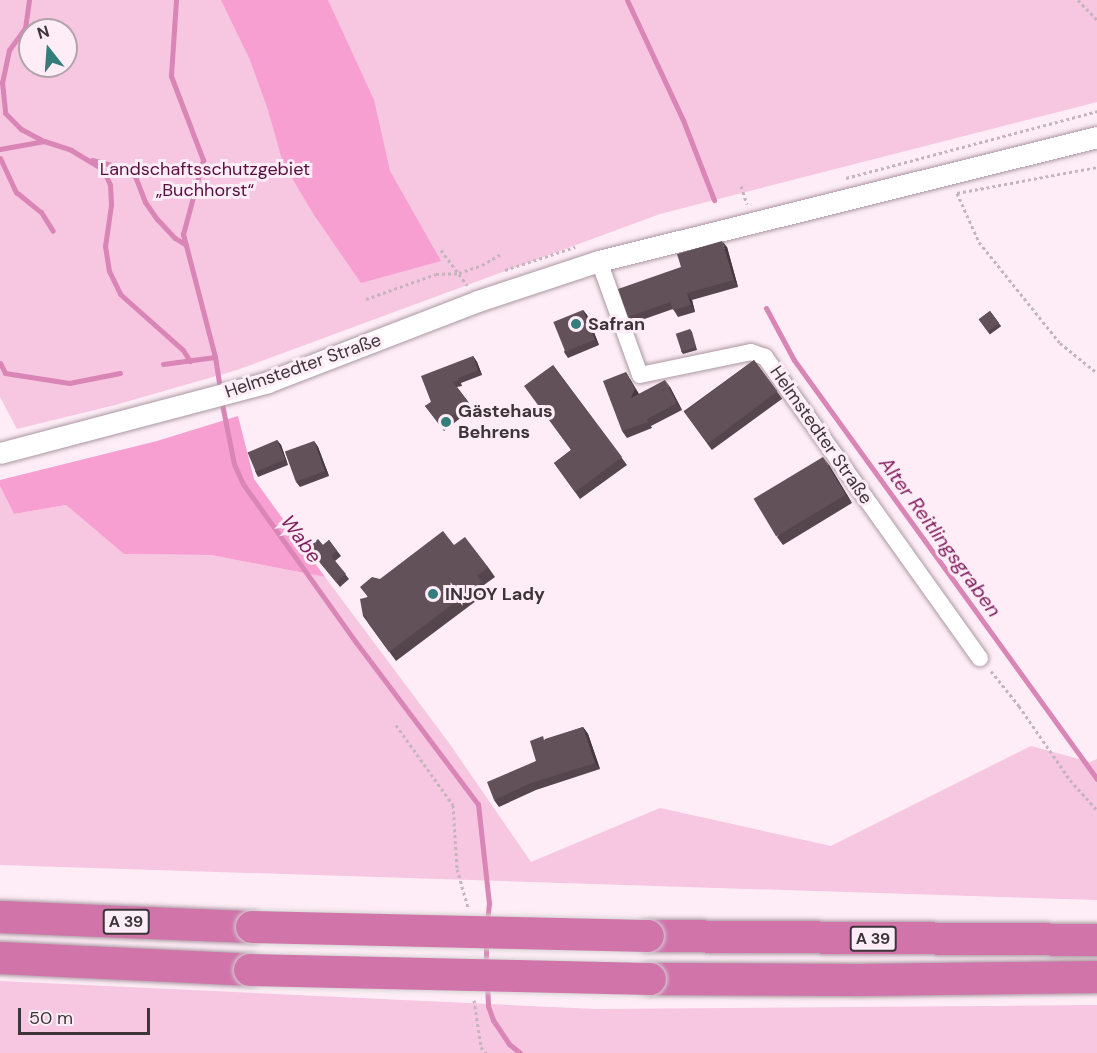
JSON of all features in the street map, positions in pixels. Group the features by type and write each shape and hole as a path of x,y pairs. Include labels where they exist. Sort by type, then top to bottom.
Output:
{"highway":[{"name":"A 39","path":"0,917 252,927 648,936 1097,940"},
{"path":"0,958 250,970 650,980 1097,977"}],"street":[{"name":"Helmstedter Straße","path":"0,453 268,382 478,301 599,261 1097,137"},
{"name":"Helmstedter Straße","path":"599,261 640,375 751,352 765,357 980,658"}],"path":[{"path":"1078,0 1097,20"},
{"path":"946,196 1097,167"},
{"path":"957,194 979,242 1060,343 1097,373"},
{"path":"441,250 459,273"},
{"path":"366,299 436,274 459,273 482,265 501,254"},
{"path":"980,658 1019,706 1070,780 1097,810"},
{"path":"396,725 453,805 457,869 468,910"},
{"path":"474,998 481,1047 486,1053"}],"green space":[{"name":"Landschaftsschutzgebiet „Buchhorst“","path":"0,0 1097,0 1097,102 660,214 237,370 115,405 17,429 0,397"},
{"path":"0,486 14,514 66,505 124,554 211,555 325,577 449,743 531,862 660,808 831,846 1031,746 1090,762 1097,759 1097,900 0,865"},
{"path":"0,981 595,1009 1097,1005 1097,1053 0,1053"}],"shaded area":[{"path":"221,0 328,0 374,100 390,171 441,261 361,283 314,215 283,163 268,110 250,60"},
{"path":"238,416 254,479 325,577 211,555 124,554 66,505 14,514 0,486 0,480 157,441"}],"building":[{"path":"722,241 734,280 687,293 691,305 673,310 670,302 628,317 618,289 681,267 677,254"},
{"path":"583,310 595,340 565,352 553,322"},
{"path":"990,311 999,323 988,331 979,319"},
{"path":"690,329 696,347 682,352 676,334"},
{"path":"473,356 478,370 453,382 469,403 440,425 425,406 431,402 421,376"},
{"path":"754,360 777,391 708,444 685,412"},
{"path":"553,365 622,457 575,492 554,463 571,450 524,386"},
{"path":"626,372 635,389 631,398 665,380 677,403 647,419 648,422 622,431 603,381"},
{"path":"277,440 285,459 256,472 248,453"},
{"path":"314,441 325,471 296,482 285,452"},
{"path":"823,457 846,495 776,536 754,499"},
{"path":"443,531 454,545 465,537 488,567 477,576 482,582 389,652 368,623 366,616 363,616 360,599 368,597 360,587 372,577 380,579"},
{"path":"318,539 323,545 329,540 337,551 331,556 346,574 336,582 308,548"},
{"path":"583,727 595,763 531,783 494,800 487,782 536,761 530,741 543,736 544,740"}],"waterway":[{"path":"29,0 25,28 9,50 2,82 5,113 21,129 44,141 71,150 103,169 110,185 111,205 105,246 109,271 120,294 183,350 190,361"},
{"name":"Wabe","path":"176,0 171,76 203,160 183,234 215,357 220,390"},
{"name":"Alter Reitlingsgraben","path":"627,0 683,120 714,200"},
{"path":"0,149 44,141"},
{"path":"0,158 16,192 41,212 53,231"},
{"path":"92,160 112,165 135,176 145,202 157,219 175,238 186,245"},
{"name":"Alter Reitlingsgraben","path":"766,308 794,360 1097,779"},
{"path":"163,364 215,357"},
{"path":"0,363 5,373 69,383 120,373"},
{"name":"Wabe","path":"221,399 234,464 243,484 355,641 478,804 489,903 487,921"},
{"name":"Wabe","path":"486,943 486,966"},
{"name":"Wabe","path":"487,985 488,1006 493,1020 509,1044 520,1053"}],"place":[{"name":"Safran","path":"576,324"},
{"name":"Gästehaus Behrens","path":"446,422"},
{"name":"INJOY Lady","path":"433,594"}]}
